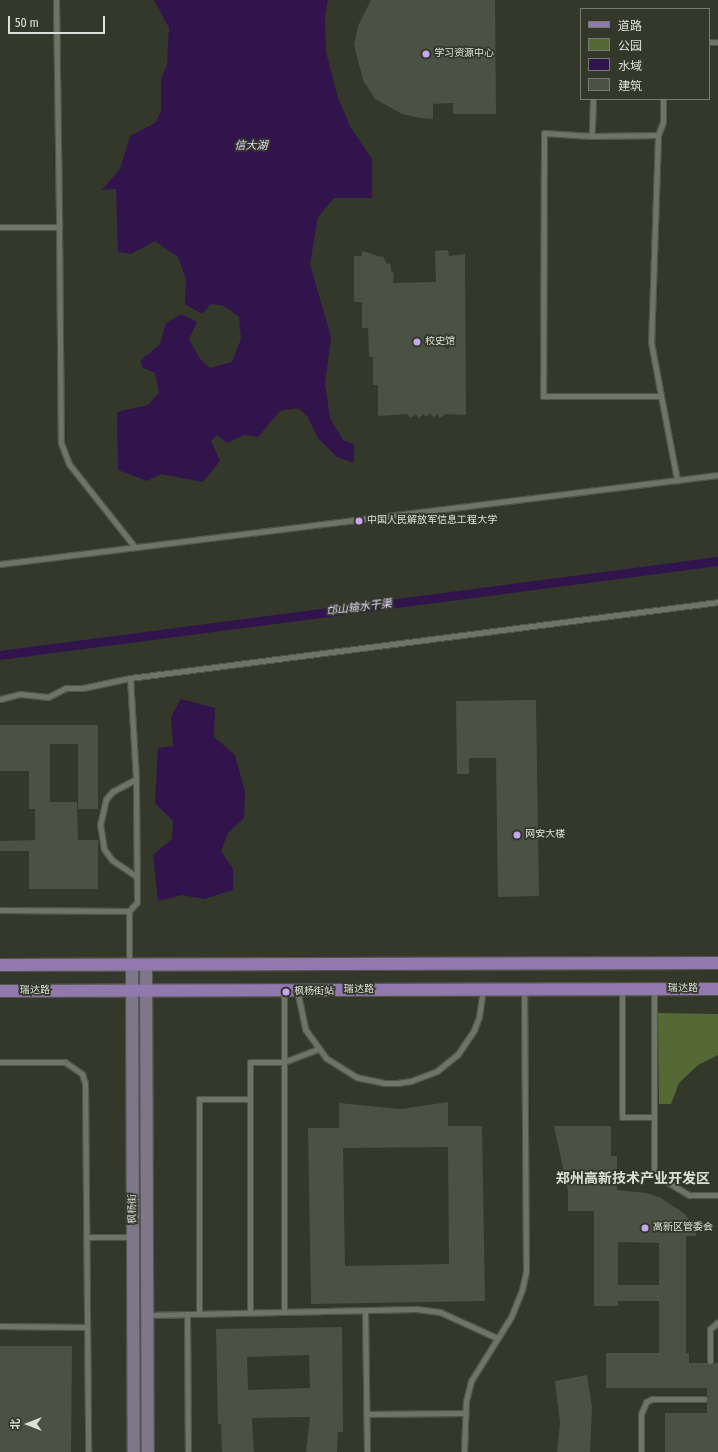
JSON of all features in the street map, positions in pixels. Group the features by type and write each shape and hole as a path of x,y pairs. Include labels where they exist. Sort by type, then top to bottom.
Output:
{"main road":[{"path":"0,965 718,963"},
{"name":"瑞达路","path":"0,991 718,989"}],"street":[{"name":"枫杨街","path":"130,965 132,991 134,1452"},
{"name":"枫杨街","path":"146,965 148,1452"}],"lane":[{"path":"56,0 61,443 69,464 134,546"},
{"path":"592,136 593,100"},
{"path":"663,100 663,122 658,135 651,342 677,480"},
{"path":"658,135 592,136 544,133 543,396 661,396"},
{"path":"0,227 59,227"},
{"path":"0,564 134,546 718,476"},
{"path":"0,699 20,694 48,697 66,688 83,688 130,678 718,602"},
{"path":"130,678 136,779 137,877 137,902 129,911 130,965"},
{"path":"136,779 113,791 106,799 100,824 104,849 112,860 137,877"},
{"path":"0,910 129,911"},
{"path":"297,990 301,1018 318,1049 346,1072 370,1081 397,1084 424,1077 448,1063 467,1043 479,1017 483,989"},
{"path":"654,989 654,1174 689,1195 718,1195"},
{"path":"284,990 284,1312"},
{"path":"464,1452 465,1413 471,1381 511,1316 522,1290 526,1270 524,990"},
{"path":"622,990 622,1117 654,1117"},
{"path":"250,1312 250,1062 284,1062 318,1049"},
{"path":"0,1062 65,1062 82,1074 85,1083 88,1452"},
{"path":"199,1314 199,1099 250,1099"},
{"path":"86,1237 133,1237"},
{"path":"148,1315 416,1309 440,1312 497,1338"},
{"path":"365,1310 367,1452"},
{"path":"187,1314 188,1452"},
{"path":"710,1361 710,1330 718,1322"},
{"path":"0,1326 87,1327"},
{"path":"641,1452 641,1414 646,1402 652,1399 704,1399"},
{"path":"366,1414 465,1413"}],"green space":[{"path":"658,1013 718,1014 718,1055 698,1065 679,1083 671,1104 659,1104"}],"water":[{"name":"信大湖","path":"154,0 328,0 325,17 326,52 338,98 351,128 372,159 372,198 334,198 318,217 310,264 331,337 325,384 330,418 343,440 354,444 354,463 337,457 318,438 307,416 298,408 280,411 258,437 244,435 227,443 217,435 211,441 220,461 203,482 161,474 147,481 118,470 117,412 148,405 159,393 155,373 142,367 141,360 160,344 166,323 181,314 197,322 189,339 200,359 210,368 232,362 241,339 239,317 224,306 211,304 202,314 185,304 186,279 178,257 155,241 131,254 118,252 116,189 102,190 120,169 130,136 155,123 161,111 161,79 167,65 169,28"},
{"name":"邙山输水干渠","path":"718,557 718,566 0,660 0,651"},
{"path":"181,699 215,708 214,737 235,755 245,792 244,818 228,833 221,851 233,869 233,890 204,899 182,895 158,901 153,855 172,839 173,821 155,803 158,748 173,746 171,717"}],"building":[{"name":"学习资源中心","path":"371,0 495,0 496,114 453,114 453,103 433,104 433,119 420,118 402,114 375,99 363,80 354,45 358,26"},
{"name":"校史馆","path":"448,250 449,256 465,254 466,415 445,414 440,418 437,414 434,418 430,413 426,417 423,414 419,419 416,414 411,418 407,414 378,416 378,385 373,385 373,357 369,357 368,328 362,328 362,302 354,302 354,256 362,256 362,251 381,257 383,256 387,264 390,263 392,273 394,272 393,283 436,282 435,251"},
{"name":"网安大楼","path":"536,700 539,896 498,897 496,758 469,758 469,774 457,774 456,701"},
{"path":"0,725 98,725 98,809 78,809 78,744 50,744 50,802 77,802 78,840 98,840 98,889 29,889 29,851 0,851 0,841 35,840 35,809 29,809 29,771 0,771"},
{"path":"448,1102 448,1126 482,1126 485,1301 311,1304 308,1128 339,1128 339,1103 401,1109","holes":["448,1147 449,1264 345,1266 343,1148"]},
{"name":"高新区管委会","path":"554,1126 611,1126 611,1156 617,1156 617,1190 647,1193 661,1198 685,1214 689,1220 696,1220 696,1236 686,1236 686,1353 689,1353 689,1363 718,1363 718,1452 665,1452 665,1413 707,1413 707,1388 606,1388 606,1353 659,1353 659,1301 618,1301 618,1306 594,1306 594,1211 568,1211 568,1191","holes":["618,1242 659,1243 659,1285 618,1285"]},
{"path":"342,1327 343,1432 338,1432 337,1452 306,1452 310,1417 252,1418 254,1452 222,1452 221,1424 218,1424 216,1329","holes":["309,1355 310,1388 248,1390 247,1357"]},
{"path":"0,1346 72,1346 71,1452 0,1452"},
{"path":"587,1375 592,1407 590,1452 557,1452 560,1423 555,1381"}],"place":[{"name":"学习资源中心","path":"426,54"},
{"name":"校史馆","path":"417,342"},
{"name":"中国人民解放军信息工程大学","path":"359,521"},
{"name":"网安大楼","path":"517,835"},
{"name":"枫杨街站","path":"286,992"},
{"name":"高新区管委会","path":"645,1228"}],"district":[{"name":"郑州高新技术产业开发区","path":"633,1179"}]}
